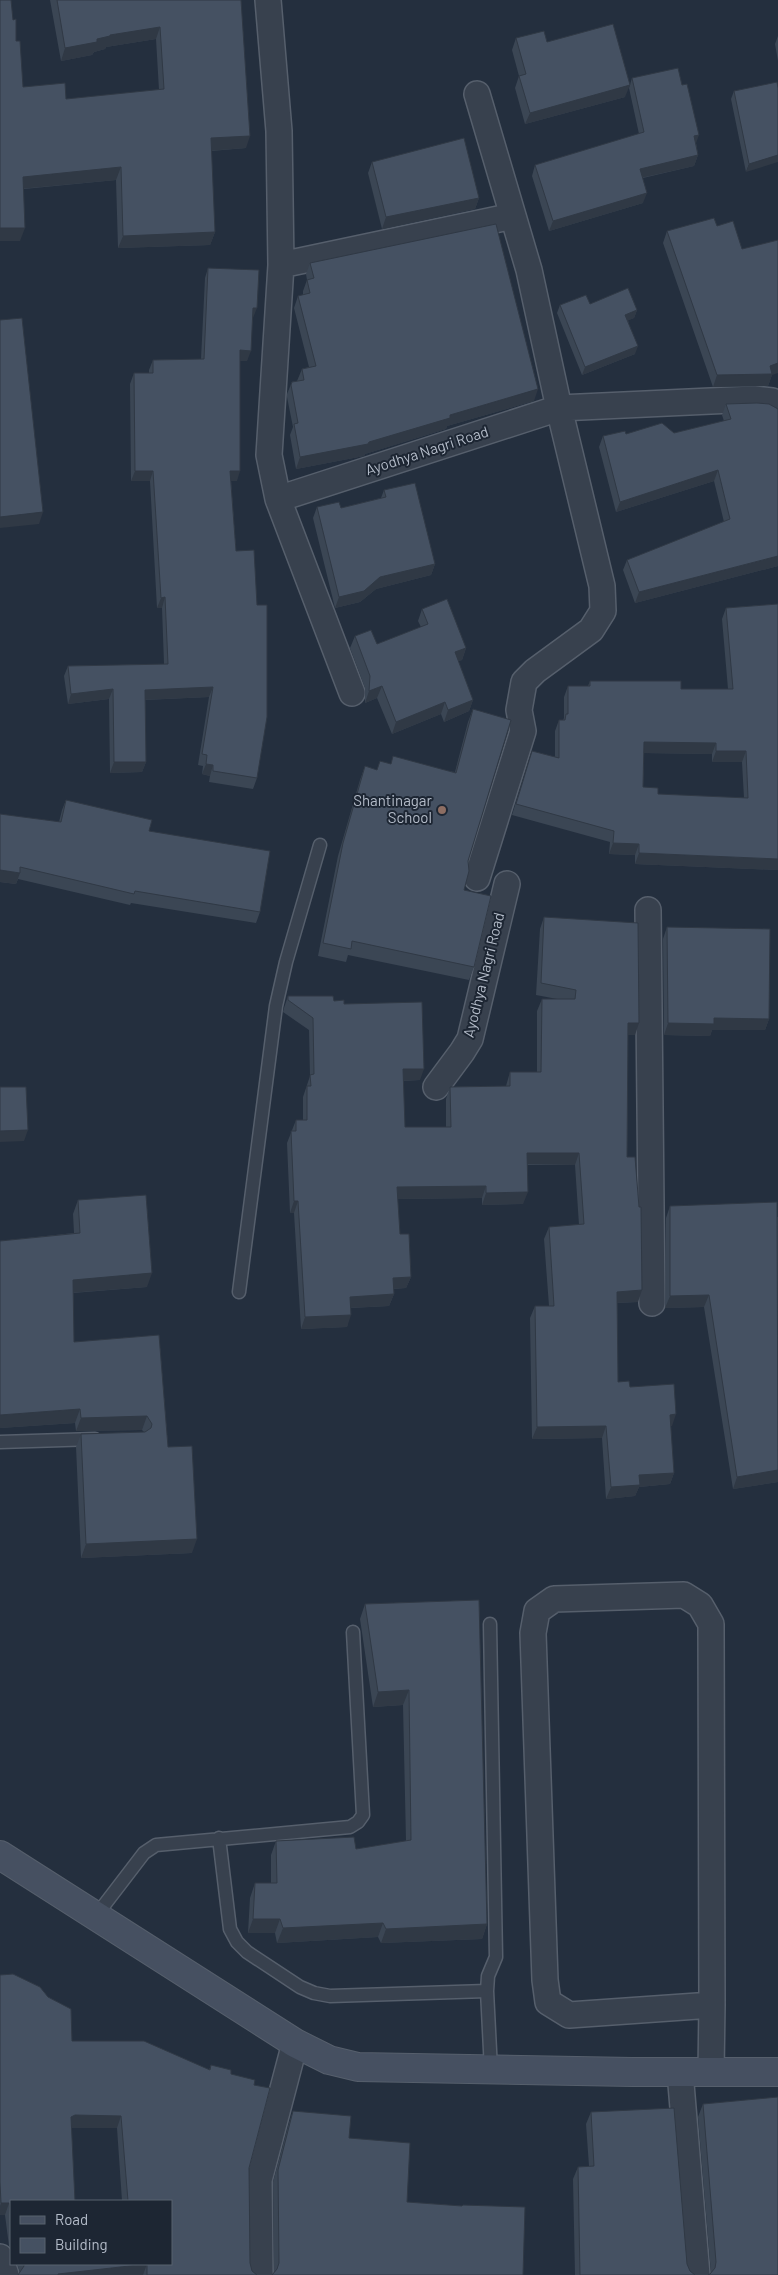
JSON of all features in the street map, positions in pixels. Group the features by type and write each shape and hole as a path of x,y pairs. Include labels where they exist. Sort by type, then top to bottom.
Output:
{"street":[{"path":"268,0 279,131 281,265 269,455 278,499 352,693"},
{"path":"477,94 529,270 559,408 602,586 603,610 591,630 534,670 524,682 519,710 523,730 477,878"},
{"path":"281,265 513,216"},
{"name":"Ayodhya Nagri Road","path":"278,499 559,408 754,399 772,401 778,407"},
{"name":"Ayodhya Nagri Road","path":"436,1087 470,1039 507,884"},
{"path":"648,910 652,1302"},
{"path":"711,2072 712,2005 711,1624 700,1604 684,1595 554,1599 537,1611 533,1633 545,1980 548,2002 570,2015 712,2005"},
{"path":"0,1855 295,2043 328,2060 358,2067 778,2072"},
{"path":"260,2275 259,2180 295,2043"},
{"path":"680,2072 697,2275"},
{"path":"0,2257 6,2275"}],"lane":[{"path":"239,1292 276,1006 286,962 320,844"},
{"path":"0,1442 109,1438"},
{"path":"490,1624 496,1957 488,1976 486,1991 491,2070"},
{"path":"95,1917 150,1848 156,1845 350,1827 358,1822 363,1815 353,1632"},
{"path":"219,1838 230,1928 237,1942 247,1952 300,1987 314,1993 330,1996 486,1991"}],"building":[{"path":"0,0 11,0 13,20 16,19 16,41 20,41 23,87 65,83 66,99 164,89 160,27 110,35 97,39 97,42 65,48 57,0 241,0 250,136 211,138 215,232 123,236 121,167 23,177 25,228 0,228"},
{"path":"613,24 630,85 530,113 519,76 526,74 516,38 544,31 547,42"},
{"path":"678,68 682,85 687,84 699,135 694,136 698,155 640,169 647,193 553,221 535,165 644,132 632,78"},
{"path":"777,82 778,155 749,164 734,91"},
{"path":"464,138 479,198 386,217 372,162"},
{"path":"714,218 717,226 733,221 742,249 778,240 778,363 770,366 772,374 717,375 667,231"},
{"path":"496,224 538,389 450,415 450,418 369,442 368,444 300,457 294,424 298,423 291,385 292,382 304,380 302,369 316,366 298,296 310,293 307,280 314,278 310,263"},
{"path":"208,268 259,270 257,308 253,308 251,351 240,350 240,471 230,471 236,551 254,550 257,605 267,605 267,717 257,778 213,771 213,765 206,764 207,755 202,754 213,687 145,690 146,762 114,762 113,689 71,694 68,666 168,664 165,597 161,598 153,471 135,471 134,373 153,373 153,360 204,359"},
{"path":"628,288 637,310 625,315 638,346 585,367 560,305 586,295 590,304"},
{"path":"22,318 43,512 0,517 0,320"},
{"path":"726,404 769,404 778,409 778,556 639,592 627,560 730,519 718,470 620,502 603,436 625,431 626,434 662,423 674,433 731,419"},
{"path":"415,483 435,564 380,577 364,591 339,597 317,507 339,502 341,508 386,497 384,490"},
{"path":"447,599 466,648 455,652 473,700 448,710 445,702 396,722 382,686 369,691 370,676 355,636 371,630 377,644 428,624 422,609"},
{"path":"778,604 778,859 639,853 639,844 613,843 614,831 516,804 532,751 559,758 559,720 565,720 566,714 568,714 568,686 590,686 590,681 681,681 681,689 733,689 726,608","holes":["644,742 716,743 716,751 746,751 748,798 658,794 658,788 643,787"]},
{"path":"473,709 511,720 468,861 469,871 464,890 491,896 474,967 352,941 351,949 323,943 343,843 365,766 377,770 380,761 391,764 393,756 456,773"},
{"path":"66,800 152,820 149,831 270,851 260,912 135,891 134,894 20,867 20,873 0,870 0,814 61,822"},
{"path":"544,917 638,923 639,1023 628,1023 627,1157 635,1157 639,1207 641,1207 642,1290 617,1292 618,1382 629,1381 630,1387 674,1384 676,1414 670,1415 674,1473 639,1475 640,1485 611,1487 606,1426 537,1427 535,1306 554,1306 549,1227 584,1224 579,1153 527,1153 528,1192 486,1193 486,1186 397,1187 400,1234 409,1234 411,1277 393,1278 394,1294 350,1297 351,1315 305,1317 298,1201 294,1201 291,1131 296,1131 296,1120 307,1120 307,1086 311,1086 310,1075 314,1074 313,1018 288,1000 288,996 333,996 334,1001 344,1000 344,1004 422,1002 424,1069 403,1069 405,1127 451,1127 450,1087 510,1086 510,1072 541,1072 542,999 575,999 576,990 541,983"},
{"path":"667,927 770,929 769,1019 714,1018 714,1024 668,1023"},
{"path":"0,1087 26,1087 28,1130 0,1131"},
{"path":"146,1195 152,1273 73,1280 74,1342 159,1335 168,1447 192,1446 197,1539 86,1544 81,1434 145,1432 151,1428 152,1424 147,1416 81,1418 80,1409 0,1415 0,1241 80,1233 78,1200"},
{"path":"777,1202 778,1470 737,1477 709,1295 670,1296 670,1206"},
{"path":"479,1600 487,1924 386,1929 383,1923 283,1928 280,1919 253,1919 255,1883 277,1883 276,1841 354,1837 356,1849 411,1840 409,1690 378,1692 365,1604"},
{"path":"13,1974 40,1987 48,1997 71,2009 72,2041 144,2041 210,2070 211,2065 231,2070 231,2074 255,2080 254,2085 270,2088 249,2168 250,2263 252,2271 257,2275 147,2275 147,2265 172,2265 172,2200 128,2200 121,2116 75,2115 71,2117 75,2200 10,2200 10,2210 9,2203 1,2203 0,1975"},
{"path":"778,2097 778,2275 708,2275 715,2268 716,2262 703,2104"},
{"path":"674,2108 687,2264 690,2271 695,2275 580,2275 578,2167 594,2166 591,2112"},
{"path":"293,2111 351,2116 349,2138 410,2143 407,2202 462,2206 525,2207 523,2275 272,2275 279,2263 278,2170"},
{"path":"138,2265 58,2275 18,2275 24,2266"}],"place":[{"name":"Shantinagar School","path":"442,810"}]}
